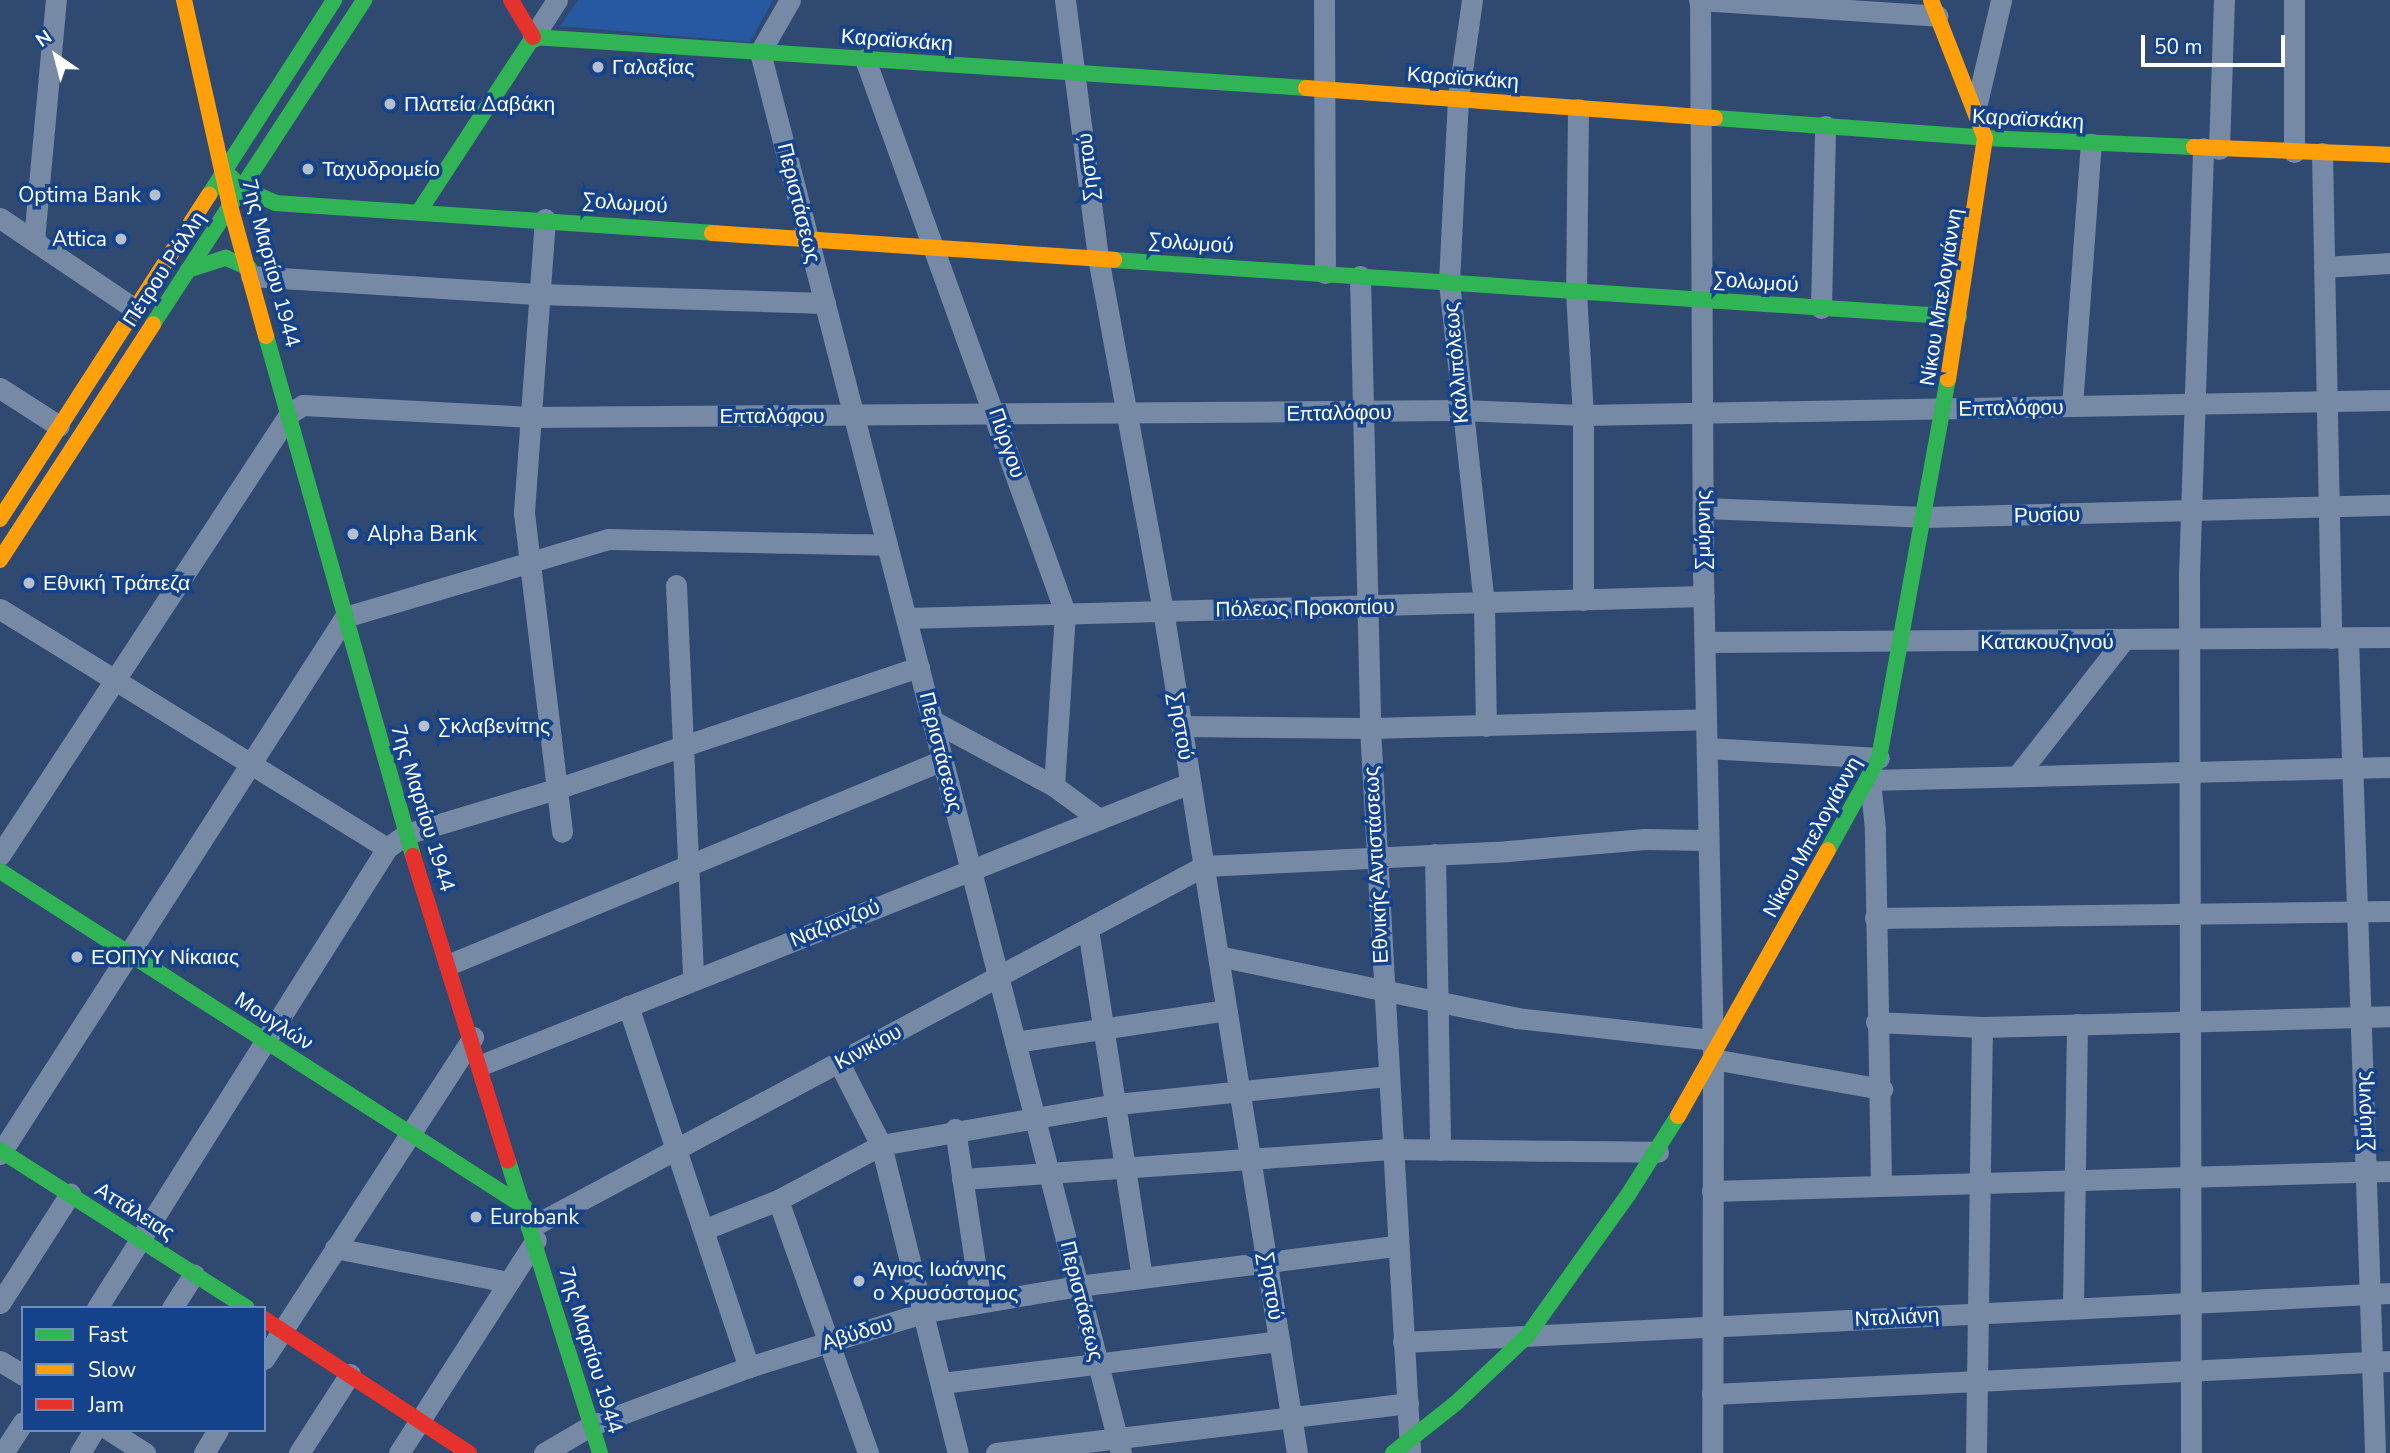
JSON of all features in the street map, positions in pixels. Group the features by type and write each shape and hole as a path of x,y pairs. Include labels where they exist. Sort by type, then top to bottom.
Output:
{"main road":[{"path":"184,0 225,171 242,188 275,203 420,210 533,37 511,0"},
{"name":"Πέτρου Ράλλη","path":"0,519 334,0"},
{"name":"Πέτρου Ράλλη","path":"0,561 364,0"},
{"name":"Νίκου Μπελογιάννη","path":"1404,1449 1527,1336 1658,1152 1713,1050 1870,780 1879,758 1944,409 1985,138 1976,107 1934,8"},
{"name":"Καραϊσκάκη","path":"533,37 1458,98 1985,138 2390,155"},
{"name":"7ης Μαρτίου 1944","path":"225,171 230,206 290,412 406,834 473,1037 600,1453"},
{"name":"Σολωμού","path":"420,210 1959,317"},
{"path":"188,270 226,257 250,272"},
{"name":"Μουγλών","path":"0,871 411,1132 531,1225"},
{"name":"Αττάλειας","path":"1,1152 244,1306"},
{"path":"266,1320 468,1453"}],"street":[{"path":"34,240 55,0"},
{"path":"533,37 557,0"},
{"path":"760,52 790,0"},
{"name":"Σηστού","path":"1065,0 1077,74 1098,257 1163,610 1297,1453"},
{"path":"1324,0 1325,273"},
{"name":"Καλλιπόλεως","path":"1472,0 1458,98 1448,282 1460,410 1484,604 1486,726"},
{"path":"1700,0 1934,8"},
{"name":"Σμύρνης","path":"1700,0 1704,597 1713,1050 1712,1453"},
{"path":"1976,107 2001,0"},
{"path":"2191,1453 2188,1176 2192,1021 2189,769 2191,406 2224,0"},
{"path":"2294,0 2294,152"},
{"name":"Περιστάσεως","path":"760,52 1119,1446"},
{"name":"Πύργου","path":"865,59 997,413 1065,612 1054,786"},
{"path":"1578,109 1576,291 1583,415 1583,600"},
{"path":"1821,308 1825,127"},
{"path":"2072,406 2091,144"},
{"name":"Σμύρνης","path":"2322,153 2329,507 2339,638 2355,768 2365,1172 2380,1294 2375,1453"},
{"path":"0,218 135,309"},
{"path":"545,219 524,479 529,560 562,832"},
{"path":"2324,267 2390,263"},
{"path":"250,272 539,294 825,303"},
{"name":"Εθνικής Αντιστάσεως","path":"1360,276 1360,414 1370,728 1396,1246 1408,1403 1404,1449"},
{"path":"0,388 59,426"},
{"name":"Επταλόφου","path":"290,412 303,405 531,417 997,413 1360,414 1460,410 1583,415 2191,406 2390,400"},
{"path":"0,856 290,412"},
{"name":"Ρυσίου","path":"1703,508 1924,517 2191,513 2390,505"},
{"path":"1,1152 345,617 608,538 886,545"},
{"path":"677,585 693,980"},
{"name":"Πόλεως Προκοπίου","path":"906,618 1065,612 1368,608 1704,597"},
{"path":"0,609 252,761 387,848"},
{"name":"Κατακουζηνού","path":"1705,642 2189,642 2390,637"},
{"path":"2017,776 2122,642"},
{"path":"98,1306 269,1042 387,848 406,834 556,789 919,667"},
{"path":"1181,726 1370,728 1706,719"},
{"path":"933,721 1054,786 1099,819"},
{"path":"1707,748 1879,758"},
{"path":"450,964 943,760"},
{"path":"1881,1184 1882,1088 1876,1022 1870,780 2189,769 2390,767"},
{"name":"Ναζιανζού","path":"481,1065 1190,783"},
{"path":"1204,866 1434,854 1644,839 1709,840"},
{"path":"1434,854 1440,1150"},
{"name":"Κινικίου","path":"531,1225 1204,866"},
{"path":"1875,918 2192,916 2390,911"},
{"path":"1088,929 1142,1277"},
{"path":"1218,956 1517,1018 1713,1050 1882,1088"},
{"path":"628,1006 749,1367"},
{"path":"1015,1042 1227,1010"},
{"path":"1876,1022 1982,1027 2390,1016"},
{"path":"2073,1308 2077,1178 2077,1024"},
{"path":"1976,1453 1982,1027"},
{"path":"266,1356 473,1037"},
{"path":"839,1063 881,1145 926,1312 958,1453"},
{"path":"703,1230 778,1200 881,1145 955,1129 1117,1104 1387,1076"},
{"path":"955,1129 981,1303"},
{"path":"962,1179 1126,1164 1391,1149 1658,1152"},
{"path":"1712,1191 2077,1178 2390,1171"},
{"path":"0,1303 70,1194"},
{"path":"778,1200 867,1453"},
{"path":"399,1453 509,1282 531,1225"},
{"name":"Αβύδου","path":"544,1453 592,1425 749,1367 926,1312 1142,1277 1396,1246"},
{"path":"335,1248 509,1282"},
{"path":"173,1306 194,1274"},
{"name":"Νταλιάνη","path":"1403,1342 2380,1294"},
{"path":"942,1383 1279,1341"},
{"path":"0,1361 21,1374"},
{"path":"1712,1394 2379,1362"},
{"path":"299,1453 350,1374"},
{"path":"996,1453 1119,1446 1291,1416 1408,1403"},
{"path":"3,1453 21,1425"},
{"path":"80,1453 93,1432"},
{"path":"112,1432 145,1453"},
{"path":"204,1453 217,1432"}],"shaded area":[{"path":"578,0 773,0 750,42 560,26"}],"traffic: fast":[{"path":"209,195 334,0"},
{"path":"153,324 364,0"},
{"path":"533,37 1306,88"},
{"path":"420,210 533,37"},
{"path":"1715,118 1985,138 2194,147"},
{"path":"227,173 242,188 275,203 712,233"},
{"path":"188,270 226,258 249,268"},
{"path":"1114,260 1959,317"},
{"path":"266,336 413,856"},
{"path":"1828,850 1879,758 1948,379"},
{"path":"0,871 525,1207"},
{"path":"1393,1453 1456,1403 1527,1336 1628,1195 1678,1116"},
{"path":"0,1150 244,1306"},
{"path":"508,1161 600,1453"}],"traffic: slow":[{"path":"184,0 230,206 266,336"},
{"path":"1931,0 1985,138 1948,379"},
{"path":"1306,88 1715,118"},
{"path":"2194,147 2390,155"},
{"path":"0,519 209,195"},
{"path":"712,233 1114,260"},
{"path":"0,560 153,324"},
{"path":"1678,1116 1828,850"}],"traffic: jam":[{"path":"511,0 533,37"},
{"path":"413,856 508,1161"},
{"path":"266,1320 469,1453"}],"place":[{"name":"Γαλαξίας","path":"598,67"},
{"name":"Πλατεία Δαβάκη","path":"390,104"},
{"name":"Ταχυδρομείο","path":"308,169"},
{"name":"Optima Bank","path":"155,195"},
{"name":"Attica","path":"121,239"},
{"name":"Alpha Bank","path":"353,534"},
{"name":"Εθνική Τράπεζα","path":"29,583"},
{"name":"Σκλαβενίτης","path":"424,726"},
{"name":"ΕΟΠΥΥ Νίκαιας","path":"77,957"},
{"name":"Eurobank","path":"476,1217"},
{"name":"Άγιος Ιωάννης ο Χρυσόστομος","path":"859,1281"}]}
